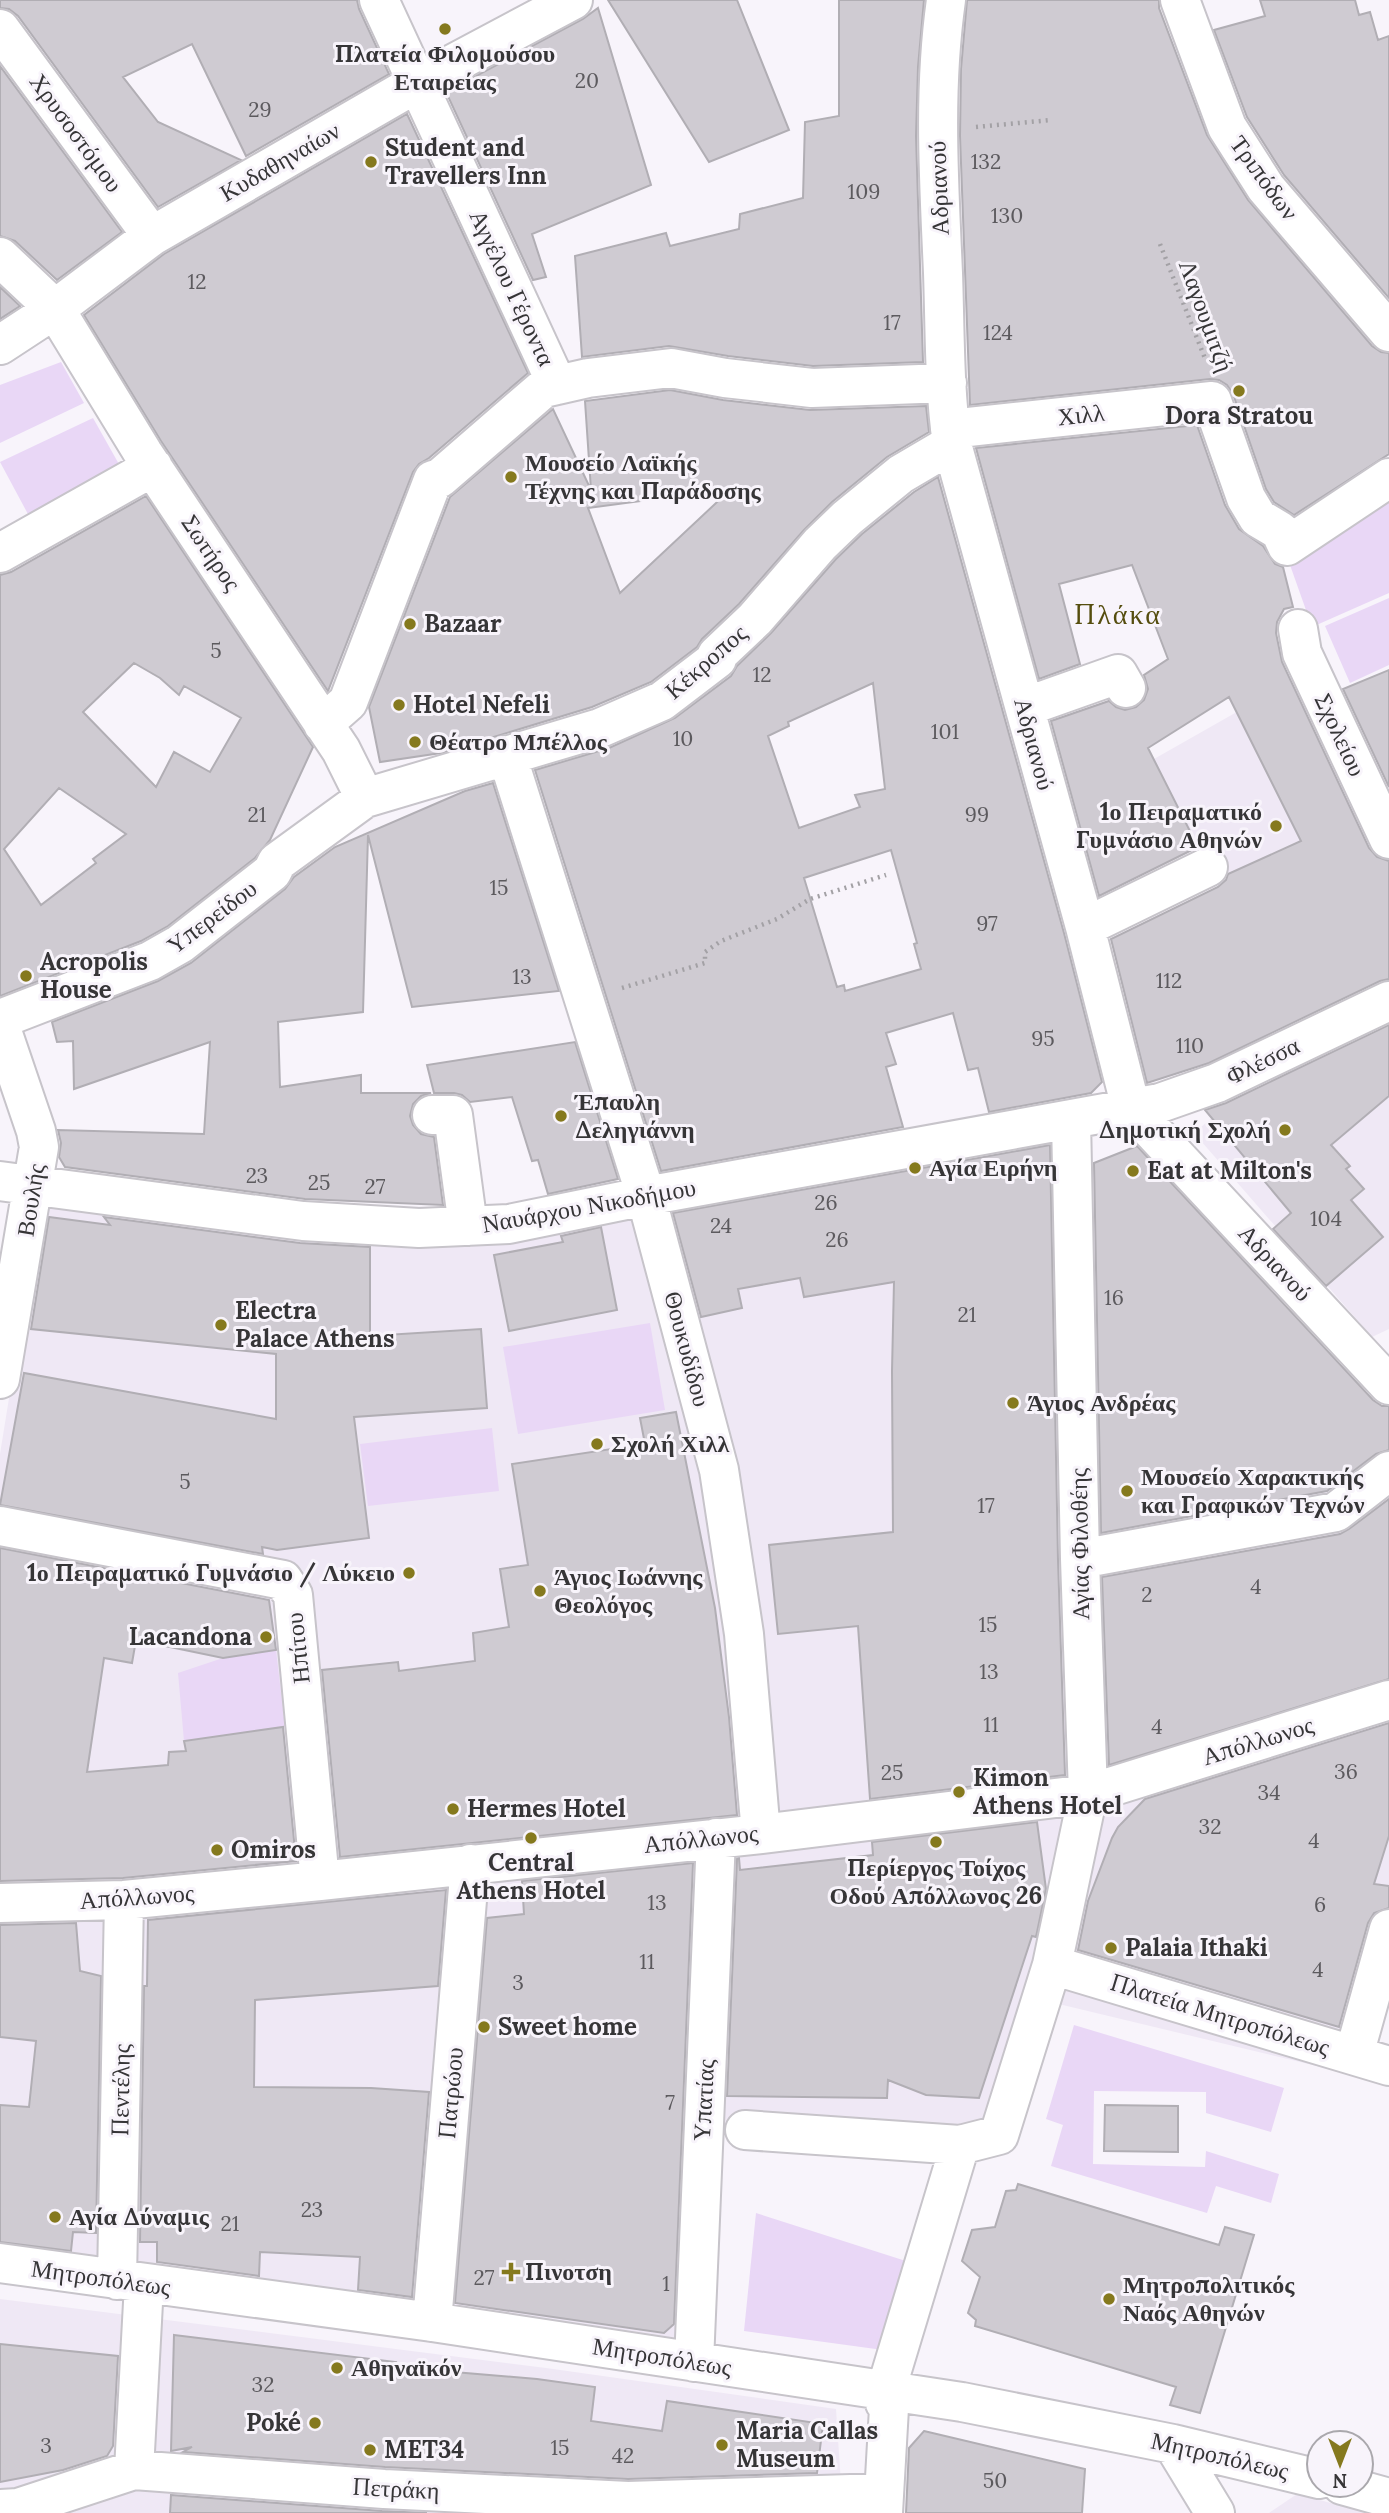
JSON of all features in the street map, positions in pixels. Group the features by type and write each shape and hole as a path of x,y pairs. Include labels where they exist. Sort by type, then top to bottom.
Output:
{"street":[{"name":"Αγγέλου Γέροντα","path":"379,0 557,385"},
{"name":"Κυδαθηναίων","path":"0,345 55,309 152,236 417,83 573,0"},
{"name":"Αδριανού","path":"946,0 942,27 937,131 951,437 1085,927 1131,1108 1382,1363"},
{"name":"Τριπόδων","path":"1180,0 1227,127 1266,188 1389,332"},
{"name":"Χρυσοστόμου","path":"0,29 152,236"},
{"name":"Σωτήρος","path":"0,257 55,309 153,467 341,750 365,798"},
{"path":"323,724 348,702 433,480 440,478 544,388 588,378 671,368 725,378 812,388 947,383"},
{"path":"1212,401 1246,498 1258,518 1280,531 1287,546 1389,478"},
{"name":"Χιλλ","path":"951,437 1212,401"},
{"name":"Κέκροπος","path":"365,798 600,729 717,659 717,655 755,619 820,544 847,518 901,474 937,455 951,437"},
{"path":"0,553 153,467"},
{"name":"Σχολείου","path":"1298,629 1302,653 1389,839"},
{"path":"1024,707 1118,674 1126,688"},
{"name":"Θουκυδίδου","path":"507,755 646,1196 708,1426 727,1512 749,1679 761,1833"},
{"name":"Υπερείδου","path":"0,1019 150,961 180,944 272,872 277,862 365,798"},
{"path":"1085,927 1208,867"},
{"name":"Φλέσσα","path":"1131,1108 1160,1103 1217,1083 1389,1000"},
{"name":"Βουλής","path":"0,1025 37,1131 39,1147 17,1183 0,1380"},
{"name":"Ναυάρχου Νικοδήμου","path":"17,1183 303,1221 419,1228 509,1224 646,1196 1131,1108"},
{"path":"432,1115 453,1115 468,1226"},
{"name":"Αγίας Φιλοθέης","path":"960,2145 999,2135 1052,1965 1088,1794 1071,1119"},
{"path":"1080,1559 1336,1512 1389,1471"},
{"name":"Ηπίτου","path":"0,1526 283,1580 293,1595 320,1881"},
{"name":"Απόλλωνος","path":"0,1903 124,1900 320,1881 1088,1794 1389,1700"},
{"name":"Υπατίας","path":"694,2362 716,1838"},
{"name":"Πατρώου","path":"432,2322 470,1864"},
{"name":"Πεντέλης","path":"124,1900 134,2470"},
{"path":"1371,2061 1389,1929"},
{"name":"Πλατεία Μητροπόλεως","path":"1052,1965 1371,2061"},
{"path":"745,2130 960,2145 886,2390 885,2403 889,2408 883,2503"},
{"name":"Μητροπόλεως","path":"0,2263 432,2322 886,2390 1173,2444 1305,2476"},
{"path":"1173,2444 1215,2513"},
{"name":"Πετράκη","path":"12,2510 134,2470 384,2489 628,2501 883,2503"}],"path":[{"path":"937,131 1051,120"},
{"name":"Λαγουμιτζή","path":"1160,244 1214,380 1212,401"},
{"path":"584,999 705,963 705,952 721,941 777,919 810,899 886,875"}],"shaded area":[{"path":"61,362 84,403 0,443 0,385"},
{"path":"93,418 120,466 29,516 0,462"},
{"path":"1389,496 1389,593 1312,627 1290,565"},
{"path":"1389,598 1389,665 1350,683 1325,626"},
{"name":"1ο Πειραματικό Γυμνάσιο Αθηνών","path":"1293,680 1389,874 1242,933 1154,759"},
{"path":"1363,1025 1389,1057 1389,1329 1372,1337 1194,1133 1260,1077"},
{"path":"1127,1166 1389,1438 1389,1954 1350,2074 1042,2000 993,2135 707,2124 686,2344 0,2260 0,1454 45,1175 343,1232 638,1206 706,1497 731,1670 746,1522 672,1248 1037,1174"},
{"path":"650,1323 665,1410 518,1434 503,1347"},
{"path":"492,1428 499,1491 368,1506 360,1444"},
{"path":"276,1650 285,1727 184,1741 178,1673 223,1658"},
{"path":"1074,2025 1284,2088 1271,2132 1206,2113 1206,2092 1094,2091 1093,2164 1205,2167 1206,2151 1279,2174 1271,2203 1216,2186 1207,2213 1051,2166 1063,2125 1046,2119"},
{"path":"756,2213 909,2262 883,2350 744,2331"},
{"path":"0,2299 546,2368 836,2409 843,2513 0,2513"},
{"path":"1297,2494 1305,2496 1305,2499 1316,2499 1369,2513 1269,2513"}],"building":[{"path":"0,0 357,0 389,74 246,156 192,44 123,77 158,122 241,160 158,207 18,16 9,9 0,8"},
{"path":"608,0 737,0 789,130 709,162"},
{"path":"839,0 924,0 916,136 923,362 813,366 669,346 582,357 575,256 666,233 670,246 739,229 740,214 803,198 805,122 839,116"},
{"path":"967,0 1159,0 1159,8 1207,135 1248,200 1372,346 1381,352 1389,353 1389,454 1294,515 1274,502 1266,489 1233,394 1227,385 1219,380 970,405 960,136 961,69"},
{"path":"1260,0 1355,0 1359,15 1370,12 1378,40 1389,36 1389,298 1284,175 1247,117 1214,30 1265,16"},
{"path":"598,8 651,185 532,234 546,277 533,280 446,92 583,19"},
{"path":"0,66 122,232 57,280 15,241 0,236"},
{"path":"407,114 528,373 419,464 413,472 328,691 161,441 84,315 164,254"},
{"path":"0,287 20,306 0,319"},
{"path":"670,390 723,400 810,410 926,406 929,432 887,457 832,502 697,647 651,682 592,707 441,753 380,762 369,707 450,497 553,409 591,490 585,401","holes":["731,489 620,593 588,508"]},
{"path":"1197,425 1225,505 1239,529 1263,546 1275,564 1283,567 1293,607 1284,609 1277,622 1276,633 1282,662 1369,848 1377,857 1389,861 1389,979 1209,1063 1147,1083 1111,939 1218,887 1228,874 1301,841 1229,697 1148,748 1198,847 1099,896 1051,721 1109,701 1125,710 1136,707 1144,700 1148,689 1144,675 1168,659 1132,565 1059,584 1080,664 1039,679 976,448"},
{"path":"938,477 1064,933 1102,1082 1091,1093 989,1112 978,1068 968,1070 953,1013 886,1033 896,1064 886,1067 903,1127 661,1171 535,770 609,748 675,718 731,676 737,666 771,633 836,559 914,492","holes":["873,683 885,789 855,795 860,807 799,828 768,736 789,726 788,722","891,850 917,943 914,944 921,969 845,991 844,985 837,987 804,878"]},
{"path":"146,496 313,747 270,840 255,858 168,926 141,941 0,996 0,575 11,572","holes":["134,663 160,678 179,695 184,686 241,718 210,772 174,752 156,787 83,712","59,788 126,834 93,859 96,863 41,905 4,849"]},
{"path":"1389,670 1389,787 1343,689"},
{"path":"493,783 559,991 412,1007 368,835 363,1012 278,1022 280,1087 361,1075 361,1093 431,1093 421,1096 413,1104 410,1116 413,1125 421,1134 434,1137 443,1205 305,1199 65,1167 59,1157 61,1143 58,1130 204,1134 210,1042 74,1089 73,1041 57,1042 52,1022 158,981 191,963 285,889 294,877 335,847 465,791"},
{"name":"Δημοτική Σχολή","path":"1389,1025 1389,1096 1331,1145 1350,1166 1346,1169 1364,1189 1351,1200 1383,1237 1326,1286 1273,1229 1291,1213 1205,1110 1226,1103"},
{"name":"Έπαυλη Δεληγιάννη","path":"575,1042 618,1179 548,1194 538,1160 532,1161 512,1097 470,1102 462,1095 454,1093 434,1093 427,1065"},
{"path":"1050,1145 1065,1775 870,1799 858,1626 778,1634 769,1545 893,1532 894,1282 804,1297 800,1278 738,1289 742,1308 701,1317 673,1213"},
{"path":"1137,1146 1373,1400 1382,1406 1389,1406 1389,1450 1376,1454 1327,1491 1101,1533 1094,1163"},
{"path":"49,1217 110,1225 104,1217 300,1243 370,1247 370,1336 481,1329 487,1408 354,1417 369,1538 277,1550 262,1547 263,1554 0,1505 24,1373 276,1419 276,1354 31,1329"},
{"path":"601,1227 617,1310 509,1331 494,1255 563,1242 561,1236"},
{"path":"676,1412 715,1608 729,1717 737,1815 340,1857 322,1670 398,1662 399,1671 475,1661 473,1633 509,1627 500,1569 528,1565 512,1464 645,1444 640,1418"},
{"path":"1389,1499 1389,1679 1109,1765 1102,1577 1340,1534"},
{"path":"0,1548 269,1600 276,1650 223,1658 136,1640 132,1663 104,1658 87,1772 168,1765 169,1752 186,1751 184,1741 283,1727 296,1861 123,1878 0,1881"},
{"path":"1389,1723 1389,1836 1374,1884 1389,1886 1389,1908 1374,1913 1368,1923 1339,2027 1078,1950 1088,1901 1112,1838 1118,1827 1145,1799"},
{"path":"1037,1822 1046,1889 1036,1937 1032,1936 979,2098 926,2095 888,2080 887,2098 727,2096 737,1859 739,1858 740,1870 873,1855 872,1842"},
{"path":"693,1863 674,2324 664,2333 455,2303 487,1918 524,1914 522,1881"},
{"path":"446,1890 438,1986 255,2000 254,2087 371,2088 429,2092 412,2297 358,2290 360,2257 260,2252 259,2276 157,2262 157,2242 140,2242 144,1986 147,1986 148,1920"},
{"path":"76,1923 80,1971 101,1976 96,2233 73,2232 71,2251 0,2242 0,2105 29,2107 36,2041 0,2037 0,1925"},
{"path":"1105,2105 1178,2106 1178,2152 1104,2151"},
{"name":"Μητροπολιτικός Ναός Αθηνών","path":"1018,2184 1219,2245 1225,2227 1254,2235 1200,2413 1170,2405 1176,2387 975,2326 976,2320 968,2313 980,2277 962,2261 972,2230 995,2227 1006,2191 1016,2190"},
{"path":"174,2335 396,2362 395,2367 537,2379 595,2387 591,2421 662,2431 667,2401 823,2424 817,2473 628,2479 385,2467 183,2452 192,2447 171,2451"},
{"path":"0,2344 118,2356 113,2446 107,2456 63,2470 0,2482"},
{"path":"924,2431 1085,2469 1082,2513 906,2513 909,2448"},
{"path":"171,2495 382,2511 427,2513 170,2513"}],"place":[{"name":"Πλατεία Φιλομούσου Εταιρείας","path":"445,29"},
{"name":"Student and Travellers Inn","path":"371,162"},
{"name":"Dora Stratou","path":"1239,391"},
{"name":"Μουσείο Λαϊκής Τέχνης και Παράδοσης","path":"511,477"},
{"name":"Bazaar","path":"410,624"},
{"name":"Hotel Nefeli","path":"399,705"},
{"name":"Θέατρο Μπέλλος","path":"415,742"},
{"name":"1ο Πειραματικό Γυμνάσιο Αθηνών","path":"1276,826"},
{"name":"Acropolis House","path":"26,976"},
{"name":"Έπαυλη Δεληγιάννη","path":"561,1116"},
{"name":"Δημοτική Σχολή","path":"1285,1130"},
{"name":"Αγία Ειρήνη","path":"915,1168"},
{"name":"Eat at Milton's","path":"1133,1171"},
{"name":"Electra Palace Athens","path":"221,1325"},
{"name":"Άγιος Ανδρέας","path":"1013,1403"},
{"name":"Σχολή Χιλλ","path":"597,1444"},
{"name":"Μουσείο Χαρακτικής και Γραφικών Τεχνών","path":"1127,1491"},
{"name":"1ο Πειραματικό Γυμνάσιο / Λύκειο","path":"409,1573"},
{"name":"Άγιος Ιωάννης Θεολόγος","path":"540,1591"},
{"name":"Lacandona","path":"266,1637"},
{"name":"Kimon Athens Hotel","path":"959,1792"},
{"name":"Hermes Hotel","path":"453,1809"},
{"name":"Central Athens Hotel","path":"531,1838"},
{"name":"Περίεργος Τοίχος Οδού Απόλλωνος 26","path":"936,1842"},
{"name":"Omiros","path":"217,1850"},
{"name":"Palaia Ithaki","path":"1111,1948"},
{"name":"Sweet home","path":"484,2027"},
{"name":"Αγία Δύναμις","path":"55,2217"},
{"name":"Πινοτση","path":"511,2272"},
{"name":"Μητροπολιτικός Ναός Αθηνών","path":"1109,2299"},
{"name":"Αθηναϊκόν","path":"337,2368"},
{"name":"Poké","path":"315,2423"},
{"name":"Maria Callas Museum","path":"722,2445"},
{"name":"MET34","path":"370,2450"}],"district":[{"name":"Πλάκα","path":"1118,614"}]}
